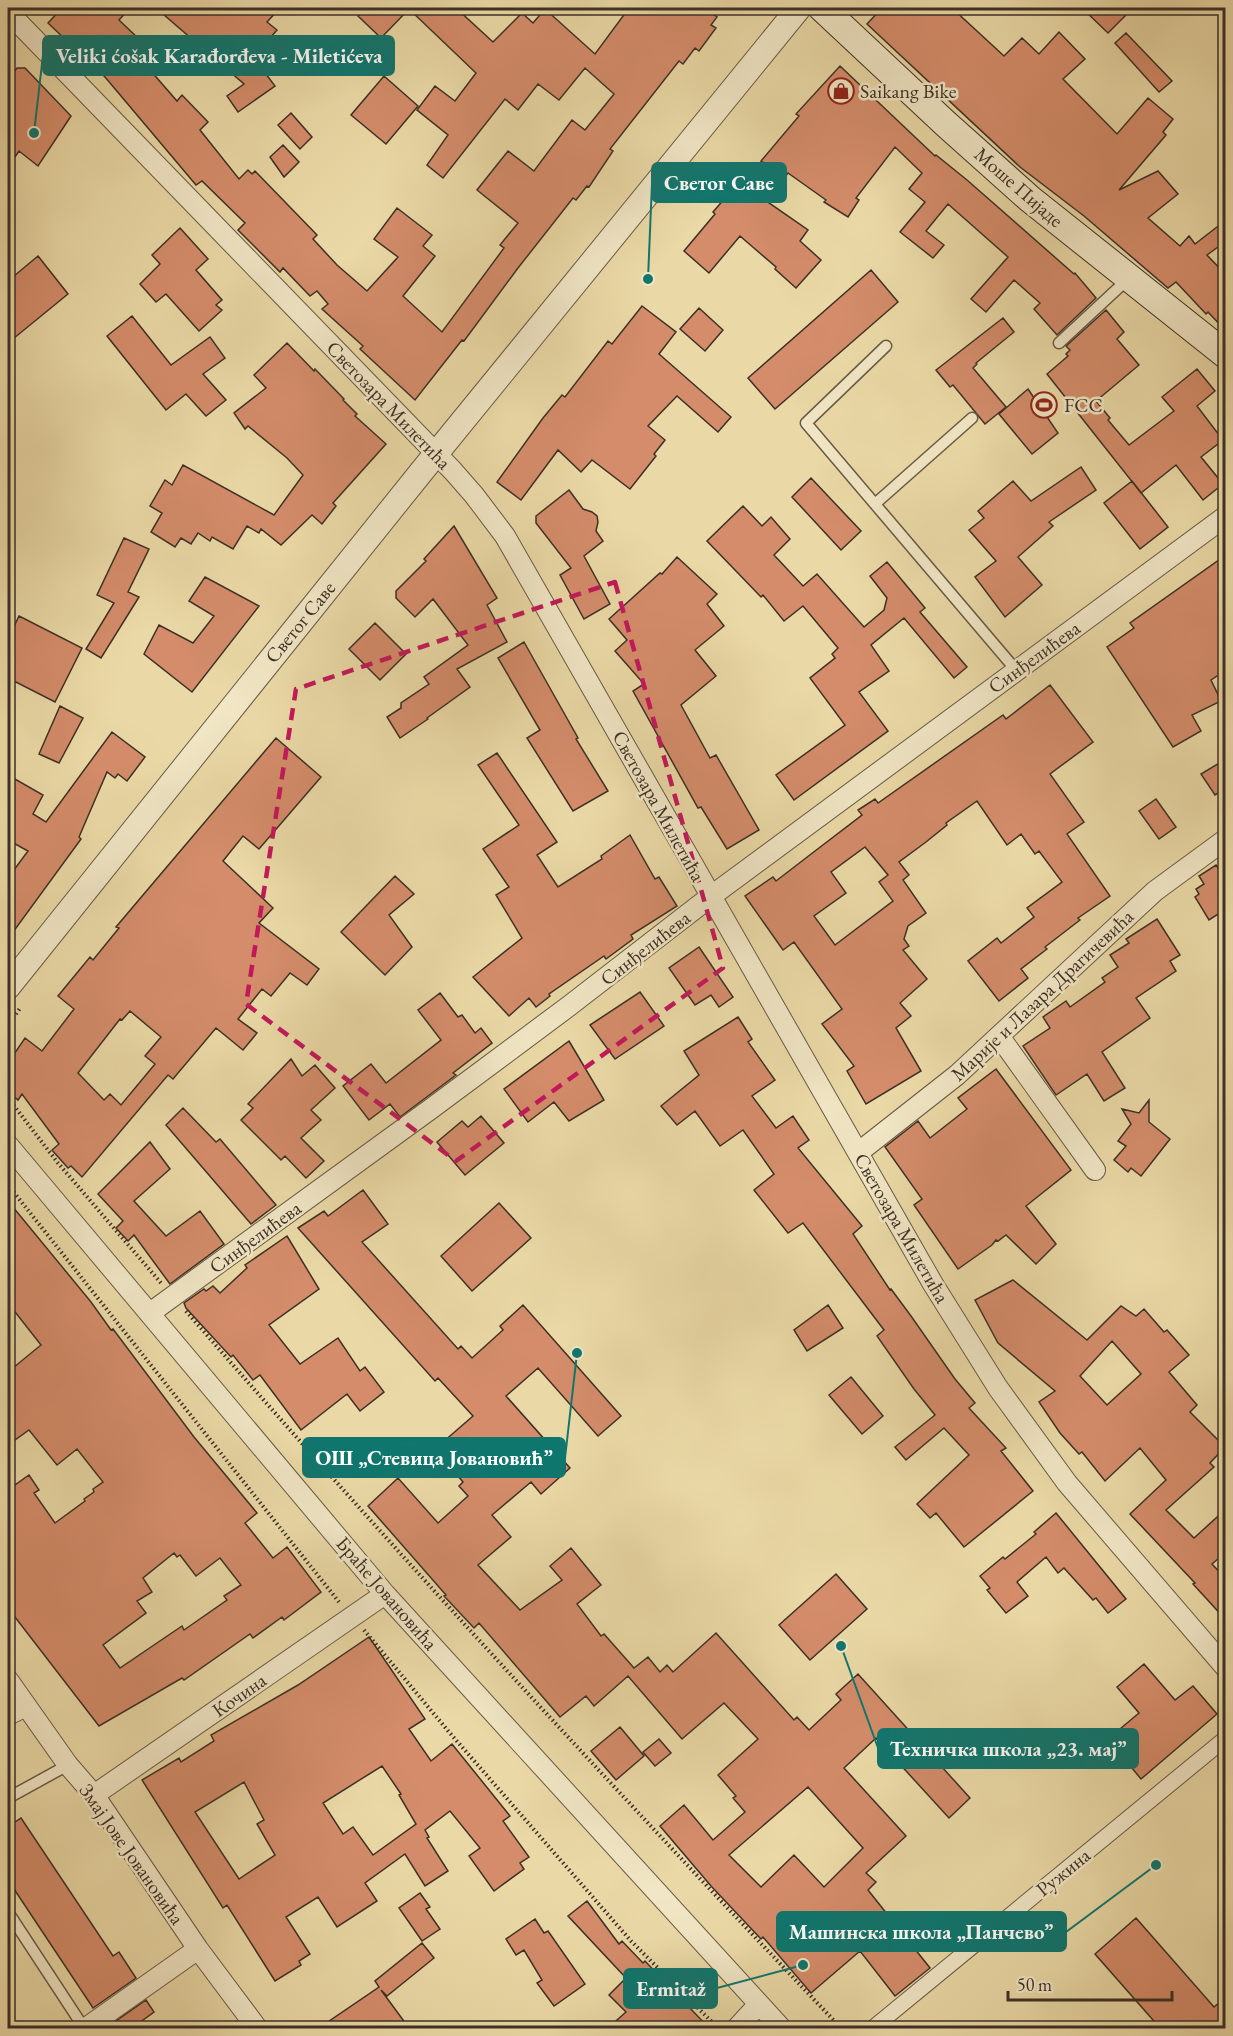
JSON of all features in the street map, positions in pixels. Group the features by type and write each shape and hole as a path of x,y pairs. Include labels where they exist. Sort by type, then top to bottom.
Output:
{"main road":[{"name":"Моше Пијаде","path":"822,8 1030,199 1226,355"}],"street":[{"name":"Светог Саве","path":"8,987 436,453 799,8"},
{"name":"Светозара Милетића","path":"12,15 436,453 474,495 505,536 933,1284 998,1388 1067,1483 1226,1668"},
{"name":"Синђелићева","path":"150,1313 432,1108 710,897 1226,516"},
{"name":"Марије и Лазара Драгичевића","path":"859,1152 957,1075 1155,891 1226,839"},
{"path":"999,1036 1095,1170"},
{"name":"Браће Јовановића","path":"8,1145 385,1594 781,2028"},
{"name":"Кочина","path":"94,1795 385,1594"},
{"name":"Змај Јове Јовановића","path":"8,1680 68,1765 94,1795 198,1949 257,2028"},
{"path":"8,1715 26,1706"},
{"name":"Ружина","path":"873,2028 1226,1738"},
{"path":"85,2028 198,1949"},
{"path":"737,2028 759,2004"}],"lane":[{"path":"1059,343 1129,279"},
{"path":"886,346 807,423 1016,670"},
{"path":"876,503 972,418"},
{"path":"8,1798 68,1765"},
{"path":"8,1912 85,2028"}],"path":[{"path":"8,1098 58,1163 172,1296 461,1621 665,1843 841,2028"}],"highlighted area":[{"path":"615,582 723,968 456,1161 246,1004 296,689"}],"building":[{"path":"62,8 130,8 119,20 161,60 150,70 177,101 182,95 208,122 200,130 239,179 248,170 252,174 255,171 317,235 313,239 337,265 367,291 398,257 374,239 397,208 432,235 423,246 435,256 403,296 442,332 504,248 500,245 518,223 477,190 508,151 534,171 572,120 585,130 614,94 585,68 559,100 538,84 518,110 505,99 443,178 427,165 448,135 417,110 435,86 455,101 476,73 409,9 381,38 358,16 367,8 456,8 493,42 522,13 533,23 545,9 595,54 629,8 705,8 717,17 711,25 716,28 699,51 695,48 683,64 679,61 610,149 613,151 589,187 587,186 576,200 573,198 464,341 462,340 415,400 360,349 363,346 322,309 328,304 317,291 310,296 283,268 280,272 238,230 245,223 202,181 196,185 105,77 48,23"},
{"path":"156,8 280,8 267,22 277,30 253,57 275,86 238,112 227,96 244,84"},
{"path":"882,8 952,8 1004,56 1022,38 1039,54 1059,32 1085,59 1063,79 1117,134 1148,98 1173,119 1163,132 1166,135 1119,190 1158,171 1178,194 1148,218 1180,246 1189,236 1195,244 1226,220 1226,241 1207,255 1226,275 1226,331 1208,312 1206,314 1176,282 1168,288 1084,216 1020,167 867,24"},
{"path":"1082,8 1133,8 1108,33"},
{"path":"1126,33 1172,81 1159,92 1115,43"},
{"path":"840,66 935,156 967,180 1075,273 1096,298 1057,335 1034,309 1040,303 1014,280 986,312 971,299 1008,257 948,204 926,231 944,245 933,258 900,232 925,202 909,189 922,173 895,147 856,198 859,200 848,217 824,202 826,200 788,173 785,177 761,161 799,116 796,114"},
{"path":"17,68 25,68 71,116 38,166 19,151 8,167 8,80"},
{"path":"384,76 418,106 386,144 351,115"},
{"path":"291,113 312,137 300,149 278,125"},
{"path":"283,145 299,162 284,177 270,157"},
{"path":"739,182 808,230 800,241 821,260 796,288 740,236 709,273 684,251"},
{"path":"180,228 208,259 196,270 222,300 216,305 222,310 199,331 166,294 156,302 140,284 160,264 152,255"},
{"path":"38,256 68,294 8,343 8,281"},
{"path":"871,270 898,302 775,409 748,378"},
{"path":"642,306 676,332 659,354 731,417 718,432 677,396 648,426 665,440 654,454 656,456 630,489 592,460 581,472 558,450 521,500 497,482 543,418 562,395 565,397 608,341 612,344"},
{"path":"699,308 723,330 705,351 680,329"},
{"path":"1106,310 1124,332 1117,339 1139,365 1096,401 1110,418 1108,420 1129,445 1174,411 1162,397 1197,369 1215,391 1197,406 1223,440 1201,457 1223,484 1203,500 1176,465 1141,493 1047,374 1068,356 1066,354 1070,350 1066,346"},
{"path":"132,316 171,365 210,337 225,358 203,374 226,400 206,416 186,394 166,410 107,336"},
{"path":"1003,318 1014,332 973,368 1006,407 985,424 953,385 950,387 936,370"},
{"path":"287,343 344,399 357,414 355,416 386,444 333,503 336,506 322,524 312,515 281,545 261,529 259,533 247,526 233,549 212,537 210,541 198,533 191,544 181,538 175,547 151,532 162,513 150,506 165,480 172,485 183,465 274,515 303,475 287,458 248,426 245,429 234,413 266,388 254,375"},
{"path":"1028,389 1058,433 1032,454 999,414"},
{"path":"1081,467 1096,490 1049,522 1053,526 1018,557 1042,585 1005,617 975,577 996,561 969,530 984,518 978,511 1013,481 1031,501"},
{"path":"811,478 861,531 841,550 792,497"},
{"path":"1132,481 1168,527 1140,549 1104,503"},
{"path":"569,490 583,509 597,516 596,531 603,541 584,556 610,604 584,619 560,575 571,568 536,523 536,516"},
{"path":"743,506 762,526 771,517 790,539 774,555 803,586 817,574 864,627 884,610 887,598 870,576 887,562 925,608 920,612 967,667 954,678 904,618 871,645 889,671 859,692 888,731 794,800 776,775 845,725 810,678 835,658 832,654 838,648 803,606 784,621 763,595 761,597 707,541"},
{"path":"454,526 497,598 487,605 507,642 457,669 470,687 400,738 387,717 401,708 401,703 429,684 424,677 468,645 433,599 415,617 396,598 396,591 426,561 424,559"},
{"path":"124,538 149,549 128,592 139,597 101,658 86,649 114,603 97,595"},
{"path":"1226,555 1226,670 1211,680 1221,701 1192,715 1201,731 1173,747 1107,647 1134,628 1130,623"},
{"path":"677,557 717,594 707,604 724,626 695,650 716,676 681,705 710,758 716,755 759,830 727,849 701,807 698,808 633,691 644,684 615,651 627,640 609,619 660,573 662,574"},
{"path":"205,577 259,606 192,692 144,654 159,625 193,643 214,616 189,601"},
{"path":"19,616 82,648 55,702 8,678 8,639"},
{"path":"375,623 406,654 380,680 349,649"},
{"path":"524,642 578,738 576,739 608,791 573,811 527,738 540,730 498,658"},
{"path":"1050,685 1093,742 1050,774 1084,822 1067,834 1110,896 1078,918 1080,920 1021,969 1028,978 999,1001 968,961 997,938 1001,943 1034,917 1027,908 1062,882 1039,851 1035,854 1021,834 1007,845 977,801 899,862 909,875 903,880 926,913 908,926 904,939 909,946 903,950 927,979 900,1003 911,1016 896,1028 921,1071 866,1104 847,1071 854,1066 822,1024 842,1009 794,942 783,950 745,896 773,877 776,881 862,815 858,810 875,799 878,803 1003,715 1006,719","holes":["865,847 888,875 879,882 893,901 835,945 814,916 846,893 831,872"]},
{"path":"60,706 83,718 59,763 39,754"},
{"path":"112,732 145,757 127,781 118,774 115,778 107,772 79,837 81,839 8,939 8,878 28,851 8,840 8,775 43,795 33,814 46,822"},
{"path":"276,738 321,777 259,849 243,836 223,861 273,908 259,923 319,969 307,985 290,973 271,996 262,989 238,1019 257,1033 243,1050 216,1028 173,1079 168,1075 82,1177 71,1166 68,1168 52,1150 59,1144 22,1094 18,1100 8,1091 8,1063 25,1038 42,1051 74,1009 58,996 90,957 93,960 119,928 116,927","holes":["130,1011 161,1037 145,1056 155,1064 121,1105 110,1094 104,1100 78,1073 120,1019 122,1020"]},
{"path":"497,753 557,842 537,855 558,887 602,859 601,856 630,835 655,879 659,877 677,906 631,935 633,939 606,959 604,956 549,994 550,996 536,1007 529,998 509,1016 473,977 522,938 496,895 509,887 483,849 519,825 478,765"},
{"path":"1226,759 1226,788 1215,795 1201,774"},
{"path":"1156,799 1176,827 1159,839 1139,811"},
{"path":"1216,865 1226,879 1226,909 1209,920 1195,897 1199,894 1196,889 1204,884 1199,876"},
{"path":"395,876 414,894 389,915 412,947 385,975 341,932"},
{"path":"1157,919 1180,955 1170,961 1176,971 1136,998 1150,1018 1102,1052 1125,1088 1104,1101 1087,1074 1056,1095 1023,1046 1050,1028 1043,1017 1066,1001 1070,1007 1105,982 1102,978 1118,967 1110,955 1129,943 1126,939"},
{"path":"699,947 733,997 719,1007 711,995 695,1005 669,968"},
{"path":"640,992 664,1026 615,1059 590,1025"},
{"path":"440,993 458,1017 462,1015 475,1033 481,1028 492,1043 453,1073 456,1075 400,1117 390,1104 369,1120 343,1086 371,1064 386,1083 441,1040 418,1010"},
{"path":"738,1017 752,1039 748,1042 775,1080 752,1096 776,1128 793,1116 809,1140 798,1148 862,1226 853,1234 890,1290 975,1403 969,1408 1006,1448 1001,1451 1033,1491 964,1547 936,1513 930,1518 917,1504 969,1455 944,1428 906,1460 895,1447 935,1415 877,1336 884,1330 803,1223 788,1233 754,1190 774,1174 743,1130 720,1146 695,1111 677,1125 661,1106 699,1075 684,1051"},
{"path":"569,1041 604,1100 569,1121 554,1102 528,1122 504,1089"},
{"path":"291,1059 302,1076 315,1065 335,1088 311,1110 321,1120 301,1138 324,1161 306,1178 285,1156 281,1160 241,1120 253,1108 248,1104"},
{"path":"996,1069 1071,1170 1026,1206 1056,1244 1036,1264 1006,1235 958,1269 914,1205 922,1199 885,1147 918,1121 930,1138 967,1109 958,1098"},
{"path":"1149,1100 1149,1122 1170,1139 1141,1176 1131,1168 1128,1172 1114,1160 1126,1146 1118,1141 1131,1124 1122,1109 1139,1113"},
{"path":"183,1108 216,1142 220,1139 276,1205 251,1224 166,1125"},
{"path":"481,1116 504,1143 465,1175 437,1142 462,1121 468,1127"},
{"path":"150,1142 170,1169 134,1201 166,1236 200,1211 224,1244 170,1284 134,1235 128,1241 116,1228 123,1221 98,1194"},
{"path":"363,1190 388,1224 362,1242 458,1349 461,1346 472,1358 503,1330 500,1326 523,1305 621,1416 598,1436 538,1368 506,1396 570,1468 541,1494 531,1482 492,1515 511,1537 478,1565 520,1610 562,1580 550,1566 571,1548 601,1585 577,1604 601,1636 604,1634 634,1668 648,1657 660,1672 667,1665 673,1672 716,1633 794,1720 797,1717 809,1730 841,1700 836,1694 858,1674 970,1798 949,1818 876,1738 844,1768 906,1836 866,1873 876,1882 868,1890 930,1968 895,1996 860,1951 811,1993 763,1937 761,1939 711,1886 660,1826 684,1805 713,1840 745,1812 733,1798 736,1796 718,1775 758,1739 724,1703 682,1739 628,1676 594,1706 586,1696 560,1717 479,1623 474,1628 444,1596 446,1595 368,1506 398,1478 438,1523 468,1496 459,1486 463,1482 435,1449 473,1416 438,1378 435,1381 298,1228 324,1211 328,1216","holes":["808,1787 863,1848 824,1887 794,1855 761,1887 729,1855"]},
{"path":"8,1201 91,1302 111,1330 113,1329 194,1437 257,1513 245,1523 273,1558 287,1547 321,1592 284,1620 282,1617 253,1638 250,1634 184,1680 182,1678 99,1726 8,1608 8,1490 29,1475 39,1490 34,1493 55,1523 85,1501 84,1499 94,1492 93,1489 103,1482 77,1449 57,1465 29,1430 8,1445 8,1372 41,1345 8,1303","holes":["174,1553 177,1557 180,1555 196,1576 220,1558 241,1585 224,1596 227,1600 184,1630 182,1626 120,1668 103,1645 146,1613 137,1601 152,1592 143,1578"]},
{"path":"499,1203 531,1238 472,1291 441,1256"},
{"path":"287,1236 319,1289 269,1325 300,1364 338,1338 360,1371 365,1367 384,1392 360,1411 347,1394 301,1430 260,1375 253,1380 233,1355 231,1357 186,1308 184,1303 204,1289 206,1291 213,1286 220,1293 247,1268 245,1265"},
{"path":"1013,1280 1087,1340 1121,1306 1136,1316 1144,1309 1189,1355 1169,1372 1197,1405 1190,1412 1225,1447 1210,1463 1214,1467 1166,1510 1194,1538 1226,1509 1226,1552 1212,1564 1226,1579 1226,1620 1193,1584 1195,1583 1130,1514 1166,1480 1140,1448 1105,1481 1082,1452 1079,1454 1060,1433 1039,1402 1055,1391 998,1343 975,1300","holes":["1112,1341 1141,1374 1107,1405 1080,1376"]},
{"path":"828,1305 843,1328 807,1351 794,1330"},
{"path":"851,1377 883,1416 862,1434 829,1395"},
{"path":"1056,1513 1126,1599 1108,1613 1096,1598 1093,1600 1064,1568 1058,1573 1046,1557 1017,1582 1028,1596 1006,1613 987,1590 990,1588 980,1576 1036,1534 1034,1532"},
{"path":"836,1574 867,1609 810,1660 779,1625"},
{"path":"369,1637 425,1719 409,1729 431,1761 452,1744 510,1816 503,1821 529,1857 520,1863 524,1869 494,1891 469,1856 480,1848 450,1811 425,1830 429,1837 427,1838 448,1871 425,1886 405,1854 365,1883 377,1901 337,1927 318,1897 286,1917 310,1954 299,1961 301,1965 275,1981 227,1905 223,1908 142,1780 179,1758 181,1762 214,1741 211,1735 298,1685","holes":["382,1766 401,1794 399,1795 416,1824 373,1855 353,1827 343,1834 323,1803","244,1782 264,1820 257,1824 275,1855 239,1879 195,1812"]},
{"path":"1144,1664 1175,1700 1193,1686 1217,1714 1141,1779 1108,1739 1139,1713 1117,1687"},
{"path":"620,1727 644,1756 616,1780 591,1751"},
{"path":"659,1739 671,1753 655,1766 643,1752"},
{"path":"21,1818 113,1956 119,1952 136,1978 93,2008 8,1880 8,1827"},
{"path":"420,1893 430,1907 426,1909 440,1929 422,1941 399,1908"},
{"path":"587,1901 619,1944 622,1941 643,1963 645,1961 709,2028 608,2028 626,2012 609,1995 626,1978 568,1916"},
{"path":"1136,1918 1214,2007 1226,1997 1226,2028 1160,2028 1095,1954"},
{"path":"535,1919 544,1933 548,1931 585,1984 554,2006 537,1983 542,1980 524,1950 516,1955 506,1939"},
{"path":"422,1943 434,1958 387,1996 381,1990 409,2028 319,2028 379,1987 375,1981"},
{"path":"146,2000 154,2012 132,2028 106,2028"}],"place":[{"name":"Saikang Bike","path":"841,91"},
{"name":"Veliki ćošak Karađorđeva - Miletićeva","path":"34,133"},
{"name":"Светог Саве","path":"648,279"},
{"name":"FCC","path":"1044,405"},
{"name":"ОШ „Стевица Јовановић”","path":"577,1353"},
{"name":"Техничка школа „23. мај”","path":"841,1646"},
{"name":"Машинска школа „Панчево”","path":"1156,1865"},
{"name":"Ermitaž","path":"803,1965"}]}
